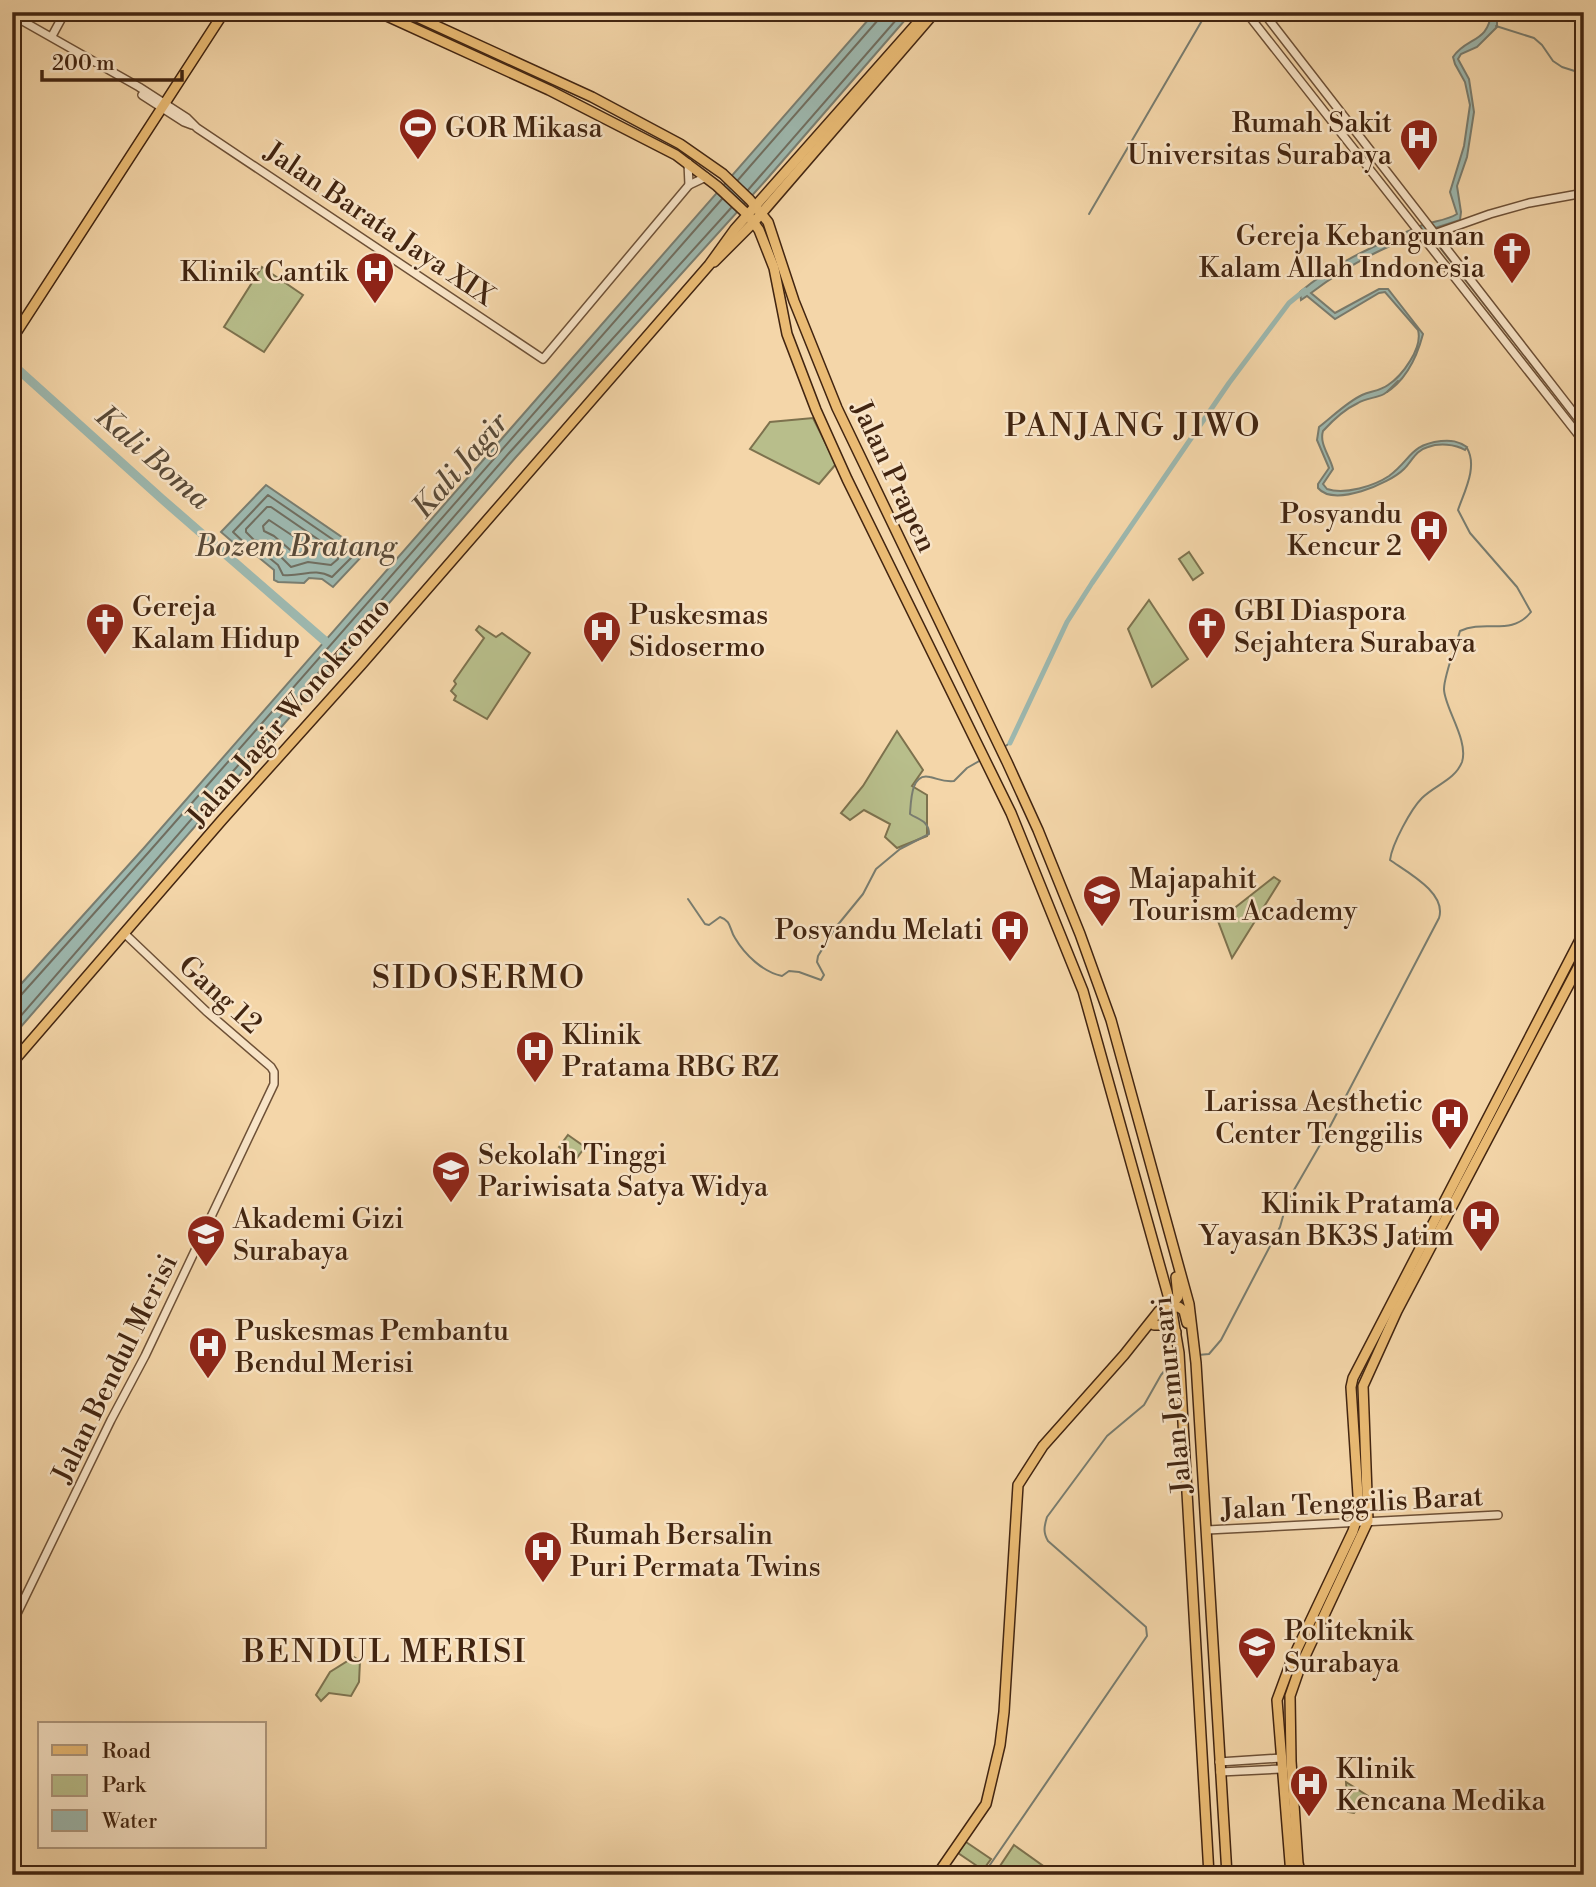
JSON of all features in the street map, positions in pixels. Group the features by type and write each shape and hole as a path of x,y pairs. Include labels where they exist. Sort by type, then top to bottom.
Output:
{"main road":[{"path":"12,339 224,12"},
{"name":"Jalan Prapen","path":"378,12 599,114 688,163 748,215 765,243 774,268 782,315 799,337 836,408 983,759"},
{"name":"Jalan Prapen","path":"406,12 621,111 683,146 723,174 756,206 770,227 817,410 847,480 909,584 1002,753"},
{"path":"748,215 927,12"},
{"path":"770,227 773,208 784,187 935,12"},
{"path":"511,72 515,62"},
{"path":"756,206 784,187"},
{"name":"Jalan Jagir Wonokromo","path":"709,264 717,261 740,237 748,215"},
{"name":"Jalan Jagir Wonokromo","path":"12,1063 709,264 748,215"},
{"path":"740,237 753,236 765,243"},
{"name":"Jalan Jemursari","path":"1002,753 1042,839 1111,1020 1189,1304 1197,1379 1227,1875"},
{"name":"Jalan Jemursari","path":"983,759 1010,813 1083,991 1171,1307 1180,1364 1209,1875"},
{"path":"1301,1875 1281,1769 1277,1700 1291,1662 1359,1511 1350,1387 1489,1137 1565,967 1584,932"},
{"path":"1291,1875 1289,1704 1292,1687 1368,1521 1363,1386 1393,1309 1480,1131 1546,1013 1584,956"},
{"path":"1093,1026 1111,1020"},
{"path":"1480,1131 1489,1137"},
{"path":"937,1875 986,1804 1000,1745 1018,1489 1031,1463 1047,1443 1135,1343 1140,1341 1177,1301 1179,1292 1174,1268 1177,1258"},
{"path":"1135,1343 1136,1338 1159,1311 1179,1307 1184,1311 1193,1352"},
{"path":"1154,1325 1163,1325 1176,1332"},
{"path":"1205,1811 1224,1810"}],"street":[{"path":"52,36 65,12"},
{"path":"1246,12 1582,436"},
{"path":"1253,23 1261,19 1263,13"},
{"path":"1263,13 1584,426"},
{"name":"Jalan Barata Jaya XIX","path":"12,15 52,36 187,118 193,125 543,359 689,185"},
{"path":"1263,34 1266,26 1272,24"},
{"path":"1331,120 1340,112"},
{"path":"1337,128 1339,123 1346,119"},
{"path":"688,163 689,185 706,177"},
{"path":"1432,233 1529,203 1584,194"},
{"name":"Gang 12","path":"124,933 206,1011 271,1067 275,1077 272,1094"},
{"name":"Jalan Bendul Merisi","path":"12,1624 272,1094"},
{"name":"Jalan Tenggilis Barat","path":"1207,1530 1498,1515"},
{"path":"1219,1767 1281,1758"},
{"path":"1219,1767 1281,1769"}],"green space":[{"path":"262,267 303,295 264,352 224,327"},
{"path":"813,418 836,464 819,484 750,449 770,422"},
{"path":"1189,552 1203,573 1193,580 1179,559"},
{"path":"1149,600 1188,659 1152,687 1128,629"},
{"path":"479,626 496,637 502,633 530,653 487,719 454,700 456,696 451,691 456,684 454,681 484,638 476,630"},
{"path":"897,731 923,770 912,786 927,795 927,836 897,848 885,837 890,824 864,810 850,820 841,813 863,786"},
{"path":"1274,877 1280,881 1232,958 1218,921"},
{"path":"568,1135 585,1147 576,1159 559,1147"},
{"path":"354,1657 360,1661 359,1682 351,1696 329,1693 321,1701 316,1695 330,1672"},
{"path":"1346,1782 1368,1796 1354,1813 1348,1812"},
{"path":"966,1842 991,1859 983,1870 958,1853"},
{"path":"1014,1845 1056,1875 994,1875"}],"water":[{"name":"Kali Jagir","path":"875,12 912,12 766,180 516,457 12,1037 12,994 143,849"},
{"path":"1491,12 1497,12 1497,27 1477,47 1461,54 1458,59 1469,79 1474,112 1467,157 1457,186 1460,220 1382,250 1346,269 1311,293 1335,313 1379,289 1388,289 1423,334 1414,360 1392,389 1348,408 1323,431 1324,445 1333,469 1323,484 1327,489 1351,490 1376,483 1397,470 1417,449 1431,443 1451,441 1467,447 1465,450 1447,445 1424,448 1397,475 1374,487 1348,494 1326,493 1318,488 1329,468 1317,440 1319,427 1362,395 1394,381 1410,361 1419,337 1418,330 1385,292 1335,319 1307,296 1301,300 1300,292 1328,271 1358,254 1420,226 1457,214 1450,192 1464,146 1470,105 1465,82 1453,57 1464,46 1482,35"},
{"name":"Bozem Bratang","path":"266,485 365,553 333,587 322,579 309,578 304,583 278,582 274,580 274,570 257,556 250,557 221,532"}],"waterway":[{"path":"1089,214 1207,12"},
{"path":"1496,26 1534,38 1553,61 1584,74"},
{"path":"1427,231 1584,432"},
{"path":"1010,743 1067,622 1092,583 1229,383 1289,303 1305,290"},
{"name":"Kali Boma","path":"12,364 325,641"},
{"path":"1387,392 1398,381"},
{"path":"1198,1355 1209,1354 1221,1340 1280,1227 1287,1202 1324,1138 1439,918 1440,909 1431,892 1390,860 1398,836 1418,803 1455,773 1462,762 1462,744 1444,689 1460,631 1479,626 1515,624 1531,612 1517,587 1470,533 1458,510 1471,471 1467,448"},
{"path":"1004,747 1010,743"},
{"path":"688,899 705,924 709,925 720,917 727,921 744,951 768,971 782,976 789,971 799,972 821,980 824,975 817,962 818,956 836,927 863,894 876,869 900,849 929,834 925,824 910,814 916,783 924,777 954,781 967,768 981,760"},
{"path":"983,1875 1147,1636 1146,1627 1048,1541 1045,1527 1047,1517 1107,1436 1144,1405 1161,1375 1175,1358"}],"place":[{"name":"GOR Mikasa","path":"418,161"},
{"name":"Rumah Sakit Universitas Surabaya","path":"1419,172"},
{"name":"Gereja Kebangunan Kalam Allah Indonesia","path":"1512,285"},
{"name":"Klinik Cantik","path":"375,305"},
{"name":"Posyandu Kencur 2","path":"1429,563"},
{"name":"Gereja Kalam Hidup","path":"105,656"},
{"name":"GBI Diaspora Sejahtera Surabaya","path":"1207,660"},
{"name":"Puskesmas Sidosermo","path":"602,664"},
{"name":"Majapahit Tourism Academy","path":"1102,928"},
{"name":"Posyandu Melati","path":"1010,963"},
{"name":"Klinik Pratama RBG RZ","path":"535,1084"},
{"name":"Larissa Aesthetic Center Tenggilis","path":"1450,1151"},
{"name":"Sekolah Tinggi Pariwisata Satya Widya","path":"451,1204"},
{"name":"Klinik Pratama Yayasan BK3S Jatim","path":"1481,1253"},
{"name":"Akademi Gizi Surabaya","path":"206,1268"},
{"name":"Puskesmas Pembantu Bendul Merisi","path":"208,1380"},
{"name":"Rumah Bersalin Puri Permata Twins","path":"543,1584"},
{"name":"Politeknik Surabaya","path":"1257,1680"},
{"name":"Klinik Kencana Medika","path":"1309,1818"}],"district":[{"name":"PANJANG JIWO","path":"1133,425"},
{"name":"SIDOSERMO","path":"479,977"},
{"name":"BENDUL MERISI","path":"385,1651"}]}
